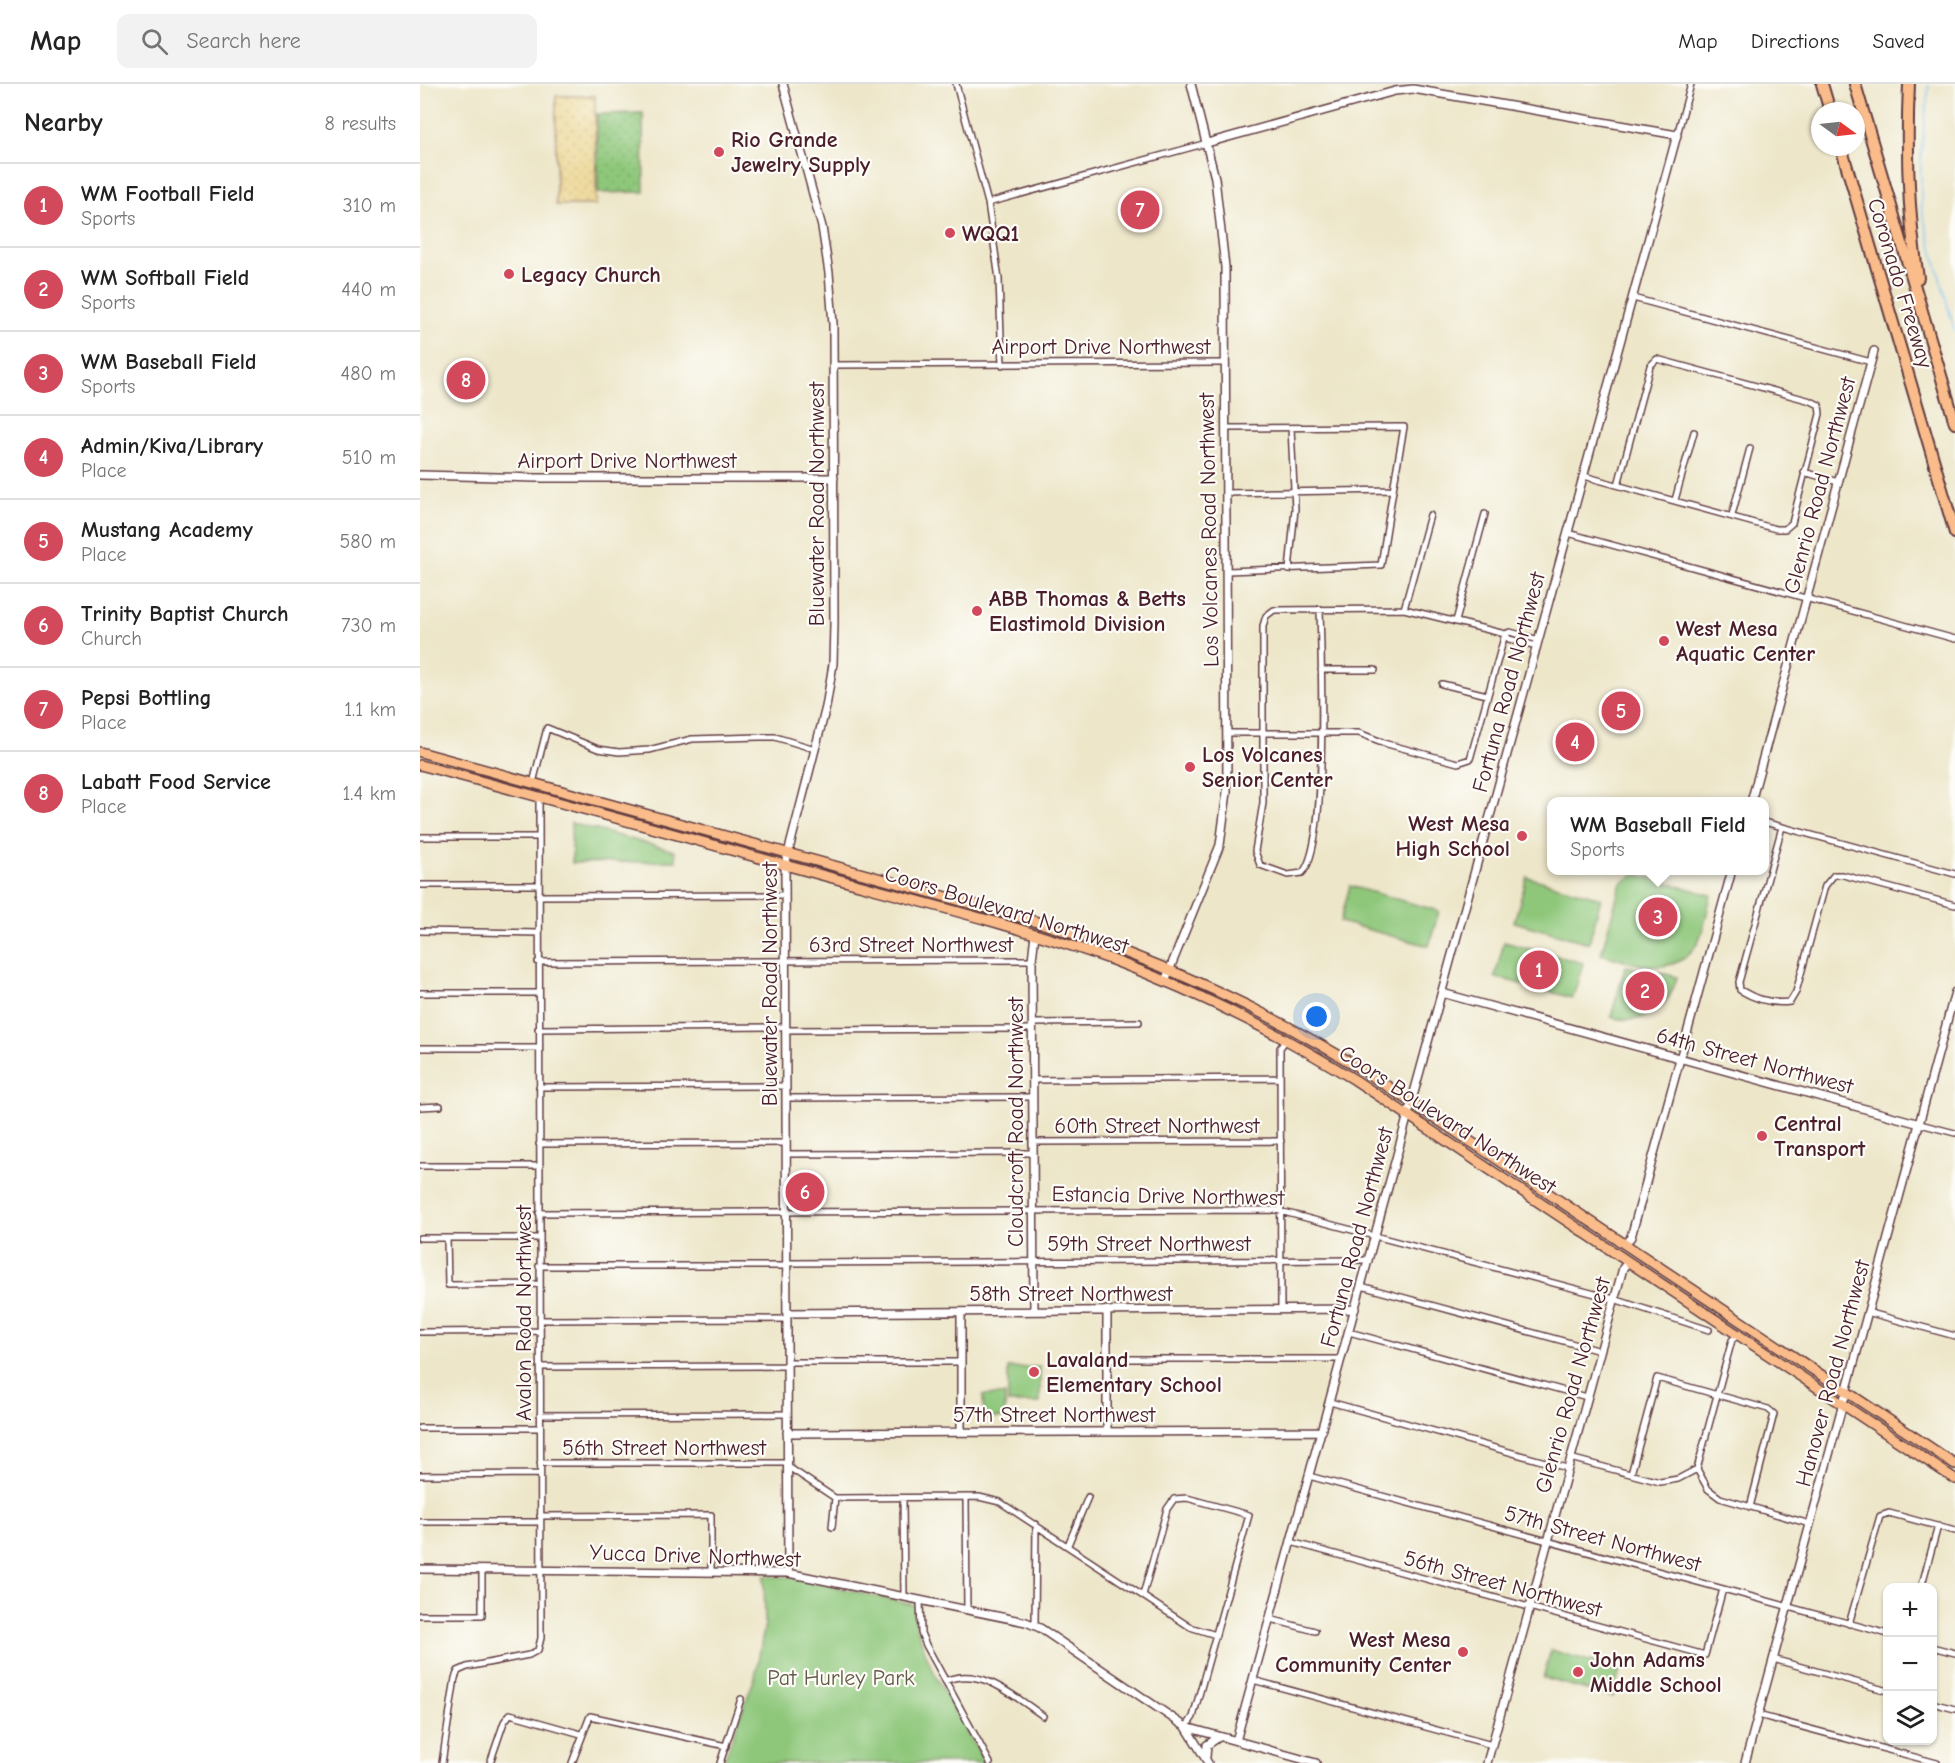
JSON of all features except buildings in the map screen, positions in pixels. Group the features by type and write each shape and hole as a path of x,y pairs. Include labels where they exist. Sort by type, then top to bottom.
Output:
{"highway":[{"path":"1822,84 1827,102"},
{"name":"Coronado Freeway","path":"1855,84 1955,423"},
{"path":"1909,84 1907,176 1911,231 1925,323"},
{"name":"Coronado Freeway","path":"1843,156 1955,533"}],"main road":[{"name":"Coors Boulevard Northwest","path":"420,752 1034,921 1169,969 1322,1045 1955,1464"},
{"name":"Coors Boulevard Northwest","path":"420,765 1035,934 1165,981 1226,1008 1287,1039 1408,1115 1955,1479"},
{"path":"491,784 500,781 522,787 533,783"},
{"path":"539,798 552,794 570,799 585,798"},
{"path":"992,922 1000,918 1021,923 1034,921"},
{"path":"1035,934 1043,931 1066,937 1073,933"},
{"path":"1226,1008 1258,1018 1267,1016"},
{"path":"1287,1039 1295,1037 1315,1047 1322,1045"},
{"path":"1586,1233 1596,1233 1614,1245 1625,1244"},
{"path":"1629,1262 1639,1261 1651,1269 1663,1270"},
{"path":"1738,1335 1745,1333 1772,1349 1781,1349"}],"street":[{"name":"Bluewater Road Northwest","path":"783,84 822,227 829,273 834,478 834,646 830,688 785,865 788,1572"},
{"path":"956,84 988,203 999,279 1002,365"},
{"name":"Los Volcanes Road Northwest","path":"1165,981 1220,845 1227,811 1223,232 1207,143 1191,84"},
{"name":"Fortuna Road Northwest","path":"1236,1741 1691,84"},
{"path":"988,203 1395,90 1413,89 1677,135"},
{"path":"1633,298 1871,362"},
{"name":"Glenrio Road Northwest","path":"1752,797 1875,351"},
{"path":"1584,476 1776,529 1785,529 1792,523 1820,414 1819,405 1657,359 1650,366 1618,485"},
{"name":"Airport Drive Northwest","path":"833,364 1225,363"},
{"path":"1226,428 1404,428 1381,565 1227,571"},
{"path":"1289,570 1295,509 1292,492 1291,428"},
{"path":"1675,500 1694,432"},
{"path":"1732,515 1749,448"},
{"path":"1804,472 1838,482"},
{"name":"Airport Drive Northwest","path":"420,475 536,478 834,478"},
{"path":"1226,493 1393,490"},
{"path":"1456,621 1485,514"},
{"path":"1404,609 1430,515"},
{"path":"1568,533 1955,639"},
{"path":"1320,609 1322,788 1309,862 1302,873 1295,875 1276,872 1260,865 1255,851 1263,803 1263,626 1266,616 1275,610 1320,609 1404,609 1505,634 1509,639 1538,643"},
{"path":"1228,732 1359,733 1387,744 1458,763 1466,762 1470,759 1505,634"},
{"path":"1321,670 1375,670"},
{"path":"1443,684 1487,695"},
{"path":"533,783 546,728 598,749 619,752 649,750 692,739 759,737 776,737 815,749"},
{"name":"Avalon Road Northwest","path":"442,1763 454,1678 458,1671 467,1667 529,1655 538,1650 541,1638 539,798"},
{"path":"1769,823 1955,874"},
{"path":"1769,874 1782,827"},
{"path":"420,837 538,837"},
{"path":"1625,1244 1630,1237 1731,875"},
{"path":"1769,875 1739,982 1740,990 1749,995 1779,1003 1790,1002 1796,992 1825,886 1834,875 1843,875 1955,905"},
{"path":"420,885 538,885"},
{"path":"538,896 785,895"},
{"path":"420,931 538,933"},
{"name":"Cloudcroft Road Northwest","path":"1034,1311 1032,960 1035,934"},
{"name":"63rd Street Northwest","path":"538,962 1032,960"},
{"name":"Hanover Road Northwest","path":"1745,1763 1955,992"},
{"path":"420,993 538,993"},
{"name":"64th Street Northwest","path":"1442,993 1955,1133"},
{"path":"538,1029 785,1029 1033,1026 1138,1022"},
{"path":"1281,1310 1280,1048 1287,1039"},
{"path":"420,1048 538,1048"},
{"path":"1033,1080 1280,1078"},
{"path":"539,1087 786,1086"},
{"path":"786,1098 1033,1096"},
{"path":"420,1107 440,1106"},
{"name":"60th Street Northwest","path":"1033,1142 1281,1140"},
{"path":"539,1144 786,1143"},
{"name":"60th Street Northwest","path":"786,1154 1033,1153"},
{"path":"420,1166 539,1166"},
{"name":"Estancia Drive Northwest","path":"539,1213 1282,1210 1614,1299 1709,1330"},
{"path":"420,1238 539,1238"},
{"path":"447,1238 448,1285 539,1284"},
{"name":"59th Street Northwest","path":"539,1266 1368,1260"},
{"name":"Glenrio Road Northwest","path":"1487,1763 1614,1299 1623,1268 1629,1262"},
{"path":"1361,1286 1600,1351"},
{"name":"58th Street Northwest","path":"540,1320 1107,1310 1355,1309"},
{"path":"1107,1310 1107,1431"},
{"path":"961,1312 961,1432"},
{"path":"1867,1312 1955,1336"},
{"path":"420,1332 540,1331"},
{"path":"1349,1332 1587,1397"},
{"path":"1738,1335 1732,1340 1697,1469 1713,1495 1810,1524"},
{"path":"1107,1359 1341,1359"},
{"path":"540,1367 961,1362"},
{"path":"1631,1474 1658,1378 1768,1409 1774,1414 1750,1507"},
{"path":"1330,1402 1568,1468"},
{"path":"540,1414 787,1414"},
{"path":"420,1428 540,1428"},
{"name":"57th Street Northwest","path":"787,1433 1322,1431"},
{"path":"1570,1458 1670,1482 1697,1469"},
{"name":"56th Street Northwest","path":"540,1463 787,1464"},
{"path":"787,1464 835,1498 966,1497 1000,1502 1190,1627 1216,1635"},
{"name":"56th Street Northwest","path":"420,1475 540,1474"},
{"name":"57th Street Northwest","path":"1310,1476 1883,1633"},
{"path":"966,1497 967,1610"},
{"path":"1068,1545 1078,1527 1088,1497"},
{"path":"832,1527 835,1498"},
{"path":"903,1498 904,1596"},
{"path":"1143,1595 1167,1509 1174,1499 1187,1498 1249,1515 1193,1717 1186,1727"},
{"path":"1849,1624 1878,1519 1884,1513 1955,1531"},
{"path":"420,1522 711,1515 711,1571"},
{"path":"1036,1524 1035,1625 1186,1727 1316,1763"},
{"path":"1923,1583 1938,1526"},
{"name":"56th Street Northwest","path":"1291,1542 1705,1655 1723,1589"},
{"name":"Yucca Drive Northwest","path":"420,1569 788,1572 1035,1625"},
{"path":"420,1615 482,1615 482,1569"},
{"path":"920,1600 921,1633 990,1763"},
{"path":"1270,1619 1315,1631"},
{"path":"1937,1648 1955,1653"},
{"path":"1773,1659 1883,1690"},
{"path":"945,1681 957,1675 986,1680 1043,1716"},
{"path":"1253,1680 1492,1745"},
{"path":"720,1763 741,1699"},
{"path":"1937,1705 1955,1710"},
{"path":"490,1763 504,1722 510,1714 581,1734"},
{"path":"1758,1715 1937,1763"},
{"path":"572,1763 581,1734 590,1716 726,1746"},
{"path":"1186,1727 1208,1761"},
{"path":"1208,1761 1207,1745 1220,1736"}],"green space":[{"path":"643,113 644,192 598,193 597,114"},
{"path":"571,823 675,851 676,861 572,863"},
{"path":"1634,875 1640,875 1711,895 1704,927 1696,945 1687,956 1665,966 1652,966 1601,954 1621,883"},
{"path":"1527,877 1601,898 1589,943 1514,922"},
{"path":"1350,886 1439,911 1429,946 1340,922"},
{"path":"1504,942 1583,963 1573,998 1495,977"},
{"path":"1625,967 1657,975 1659,972 1677,977 1668,998 1653,1012 1634,1019 1611,1017"},
{"path":"1040,1367 1040,1403 1008,1403 1008,1368"},
{"path":"983,1395 1005,1395 1005,1418 984,1418"},
{"name":"Pat Hurley Park","path":"764,1576 792,1577 914,1605 917,1625 931,1666 985,1763 723,1763 755,1677 765,1624"},
{"path":"1551,1650 1620,1670 1613,1697 1543,1678"}],"sand":[{"path":"556,96 595,96 596,205 556,205"}],"waterway":[{"path":"1929,84 1921,153 1921,208 1955,332"}],"place":[{"name":"Rio Grande Jewelry Supply","path":"719,152"},
{"name":"Pepsi Bottling","path":"1140,210"},
{"name":"WQQ1","path":"950,233"},
{"name":"Legacy Church","path":"509,274"},
{"name":"Labatt Food Service","path":"466,380"},
{"name":"ABB Thomas & Betts Elastimold Division","path":"977,611"},
{"name":"West Mesa Aquatic Center","path":"1664,641"},
{"name":"Mustang Academy","path":"1621,711"},
{"name":"Admin/Kiva/Library","path":"1575,742"},
{"name":"Los Volcanes Senior Center","path":"1190,767"},
{"name":"West Mesa High School","path":"1522,836"},
{"name":"WM Baseball Field","path":"1658,917"},
{"name":"WM Football Field","path":"1539,970"},
{"name":"WM Softball Field","path":"1645,991"},
{"name":"Central Transport","path":"1762,1136"},
{"name":"Trinity Baptist Church","path":"805,1192"},
{"name":"Lavaland Elementary School","path":"1034,1372"},
{"name":"West Mesa Community Center","path":"1463,1652"},
{"name":"John Adams Middle School","path":"1578,1672"}]}
